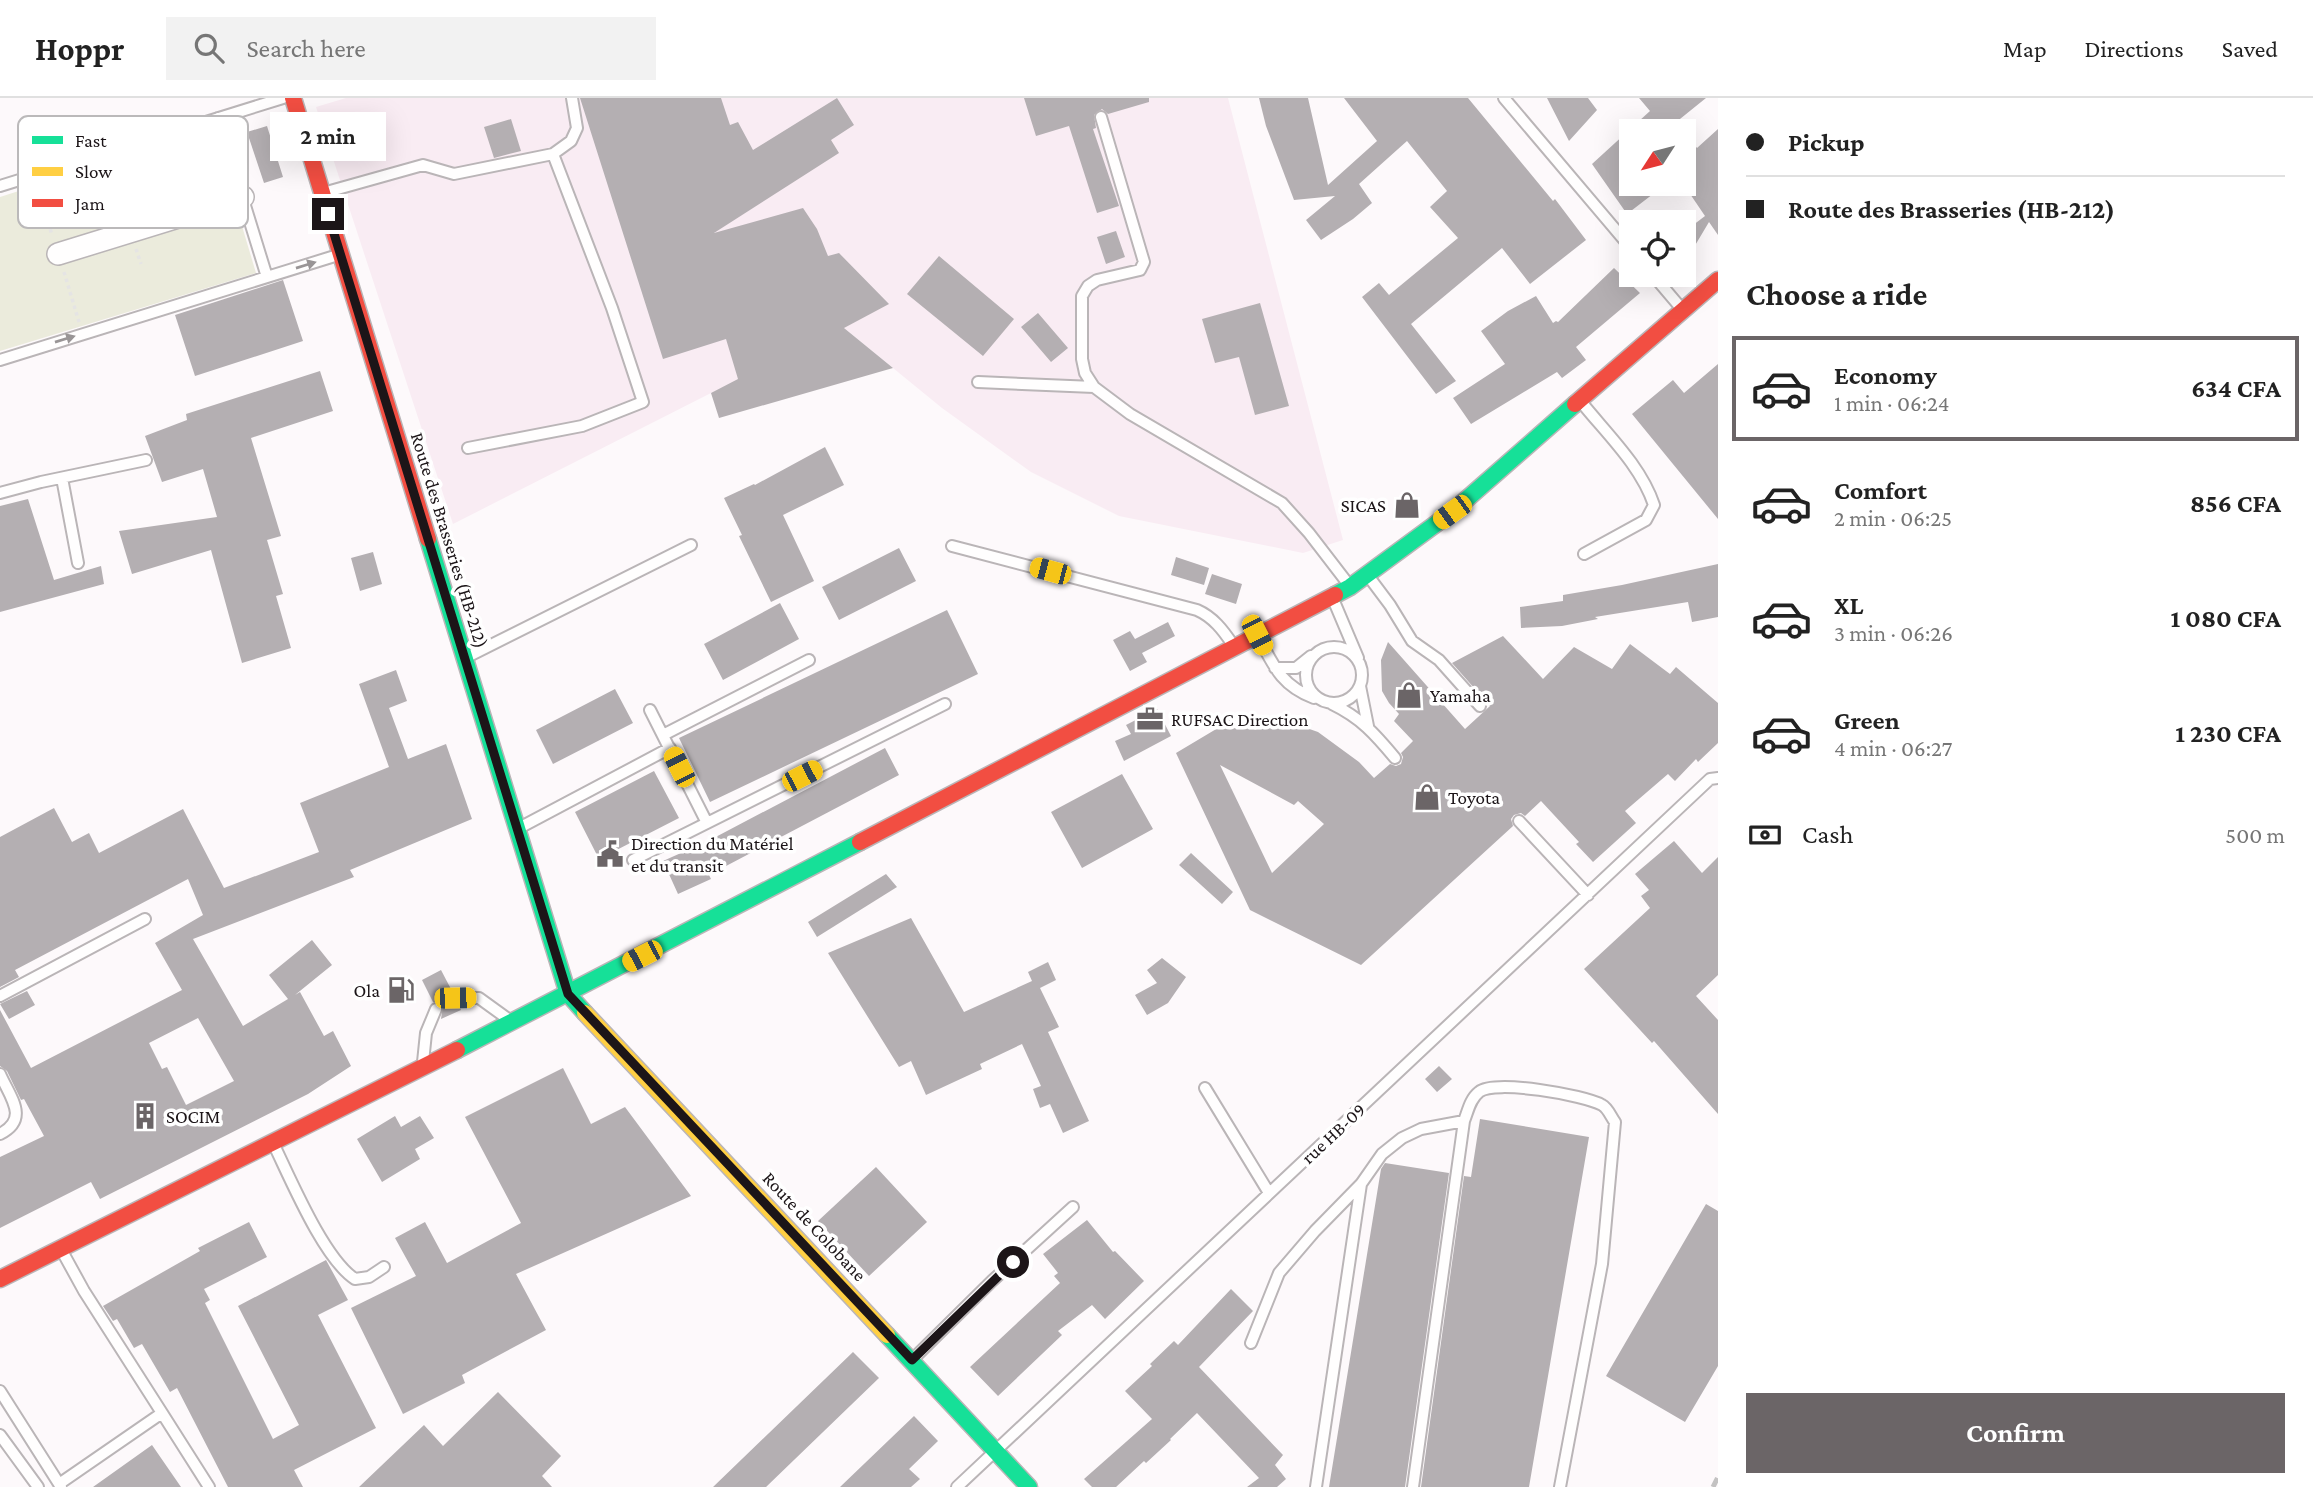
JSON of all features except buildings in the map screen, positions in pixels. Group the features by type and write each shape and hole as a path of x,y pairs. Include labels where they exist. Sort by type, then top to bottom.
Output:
{"street":[{"name":"Route des Brasseries (HB-212)","path":"293,98 568,994"},
{"path":"58,254 143,228"},
{"path":"0,1279 568,994 1350,587 1452,512 1718,280"},
{"name":"Route de Colobane","path":"568,994 1029,1487"}],"lane":[{"path":"224,116 283,98"},
{"path":"322,194 423,165 454,174 553,154 571,141 577,128 572,98"},
{"path":"1504,98 1619,234"},
{"path":"1101,117 1144,262 1140,270 1097,280 1088,286 1082,296 1082,359 1085,373 1094,387 1130,414 1282,503 1309,533 1350,587"},
{"path":"468,448 582,426 643,402 612,308 553,154"},
{"path":"0,186 18,181"},
{"path":"248,214 267,277"},
{"path":"0,360 340,254"},
{"path":"1663,287 1683,310"},
{"path":"978,382 1094,387"},
{"path":"1581,401 1640,475 1654,505 1646,520 1584,554"},
{"path":"0,493 146,460"},
{"path":"62,478 78,563"},
{"path":"464,659 691,545"},
{"path":"952,546 1197,610 1206,614 1221,628 1235,647"},
{"path":"1367,575 1390,605 1412,641 1439,660 1480,706"},
{"path":"1332,597 1360,664 1360,686 1368,726"},
{"path":"1257,635 1287,684 1298,692 1350,713 1368,726 1395,758"},
{"path":"1275,668 1296,668 1325,648 1337,646 1352,653 1360,664"},
{"path":"1313,655 1307,664 1305,679 1317,699"},
{"path":"663,735 809,660"},
{"path":"1332,704 1344,702 1353,696 1360,686"},
{"path":"633,860 945,704"},
{"path":"650,710 707,823"},
{"path":"516,830 670,748"},
{"name":"rue HB-09","path":"957,1487 1714,779"},
{"path":"1519,821 1588,895"},
{"path":"0,996 145,919"},
{"path":"455,998 479,998 513,1022"},
{"path":"422,1068 426,1034 436,1009"},
{"path":"0,1074 17,1112 13,1125 0,1134"},
{"path":"1413,1487 1464,1121 1471,1102 1480,1090 1499,1086 1580,1096 1605,1106 1615,1122 1602,1264 1560,1487"},
{"path":"1205,1088 1269,1193"},
{"path":"1251,1343 1279,1273 1315,1230 1361,1184 1382,1154 1402,1138 1421,1129 1464,1121"},
{"path":"272,1142 307,1212 345,1273 355,1279 369,1277 384,1266"},
{"path":"1316,1487 1361,1184"},
{"path":"912,1360 992,1280 1073,1207"},
{"path":"60,1247 83,1291 209,1487"},
{"path":"0,1391 60,1486 162,1413"},
{"path":"0,1435 38,1487"}],"path":[{"path":"129,228 141,264"}],"shaded area":[{"path":"346,98 1228,98 1343,540 1303,553 1119,516 1031,472 942,408 844,328 453,524 316,107"},
{"path":"18,191 18,228 243,228 256,273 0,351 0,197"}],"railway":[{"path":"1713,1487 1718,1477"}],"traffic: fast":[{"path":"1335,595 1350,587 1452,512 1575,404"},
{"path":"428,539 568,994 585,1013"},
{"path":"457,1050 860,842"},
{"path":"887,1335 1029,1487"}],"traffic: slow":[{"path":"585,1013 887,1335"}],"traffic: jam":[{"path":"293,98 428,539"},
{"path":"1575,404 1718,280"},
{"path":"860,842 1335,595"},
{"path":"0,1279 457,1050"}],"place":[{"name":"SICAS","path":"1407,505"},
{"name":"Yamaha","path":"1409,695"},
{"name":"RUFSAC Direction","path":"1150,719"},
{"name":"Toyota","path":"1427,797"},
{"name":"Direction du Matériel et du transit","path":"610,854"},
{"name":"Ola","path":"401,990"},
{"name":"SOCIM","path":"145,1116"}],"route":[{"path":"328,214 568,994 912,1360 1013,1262"}]}
